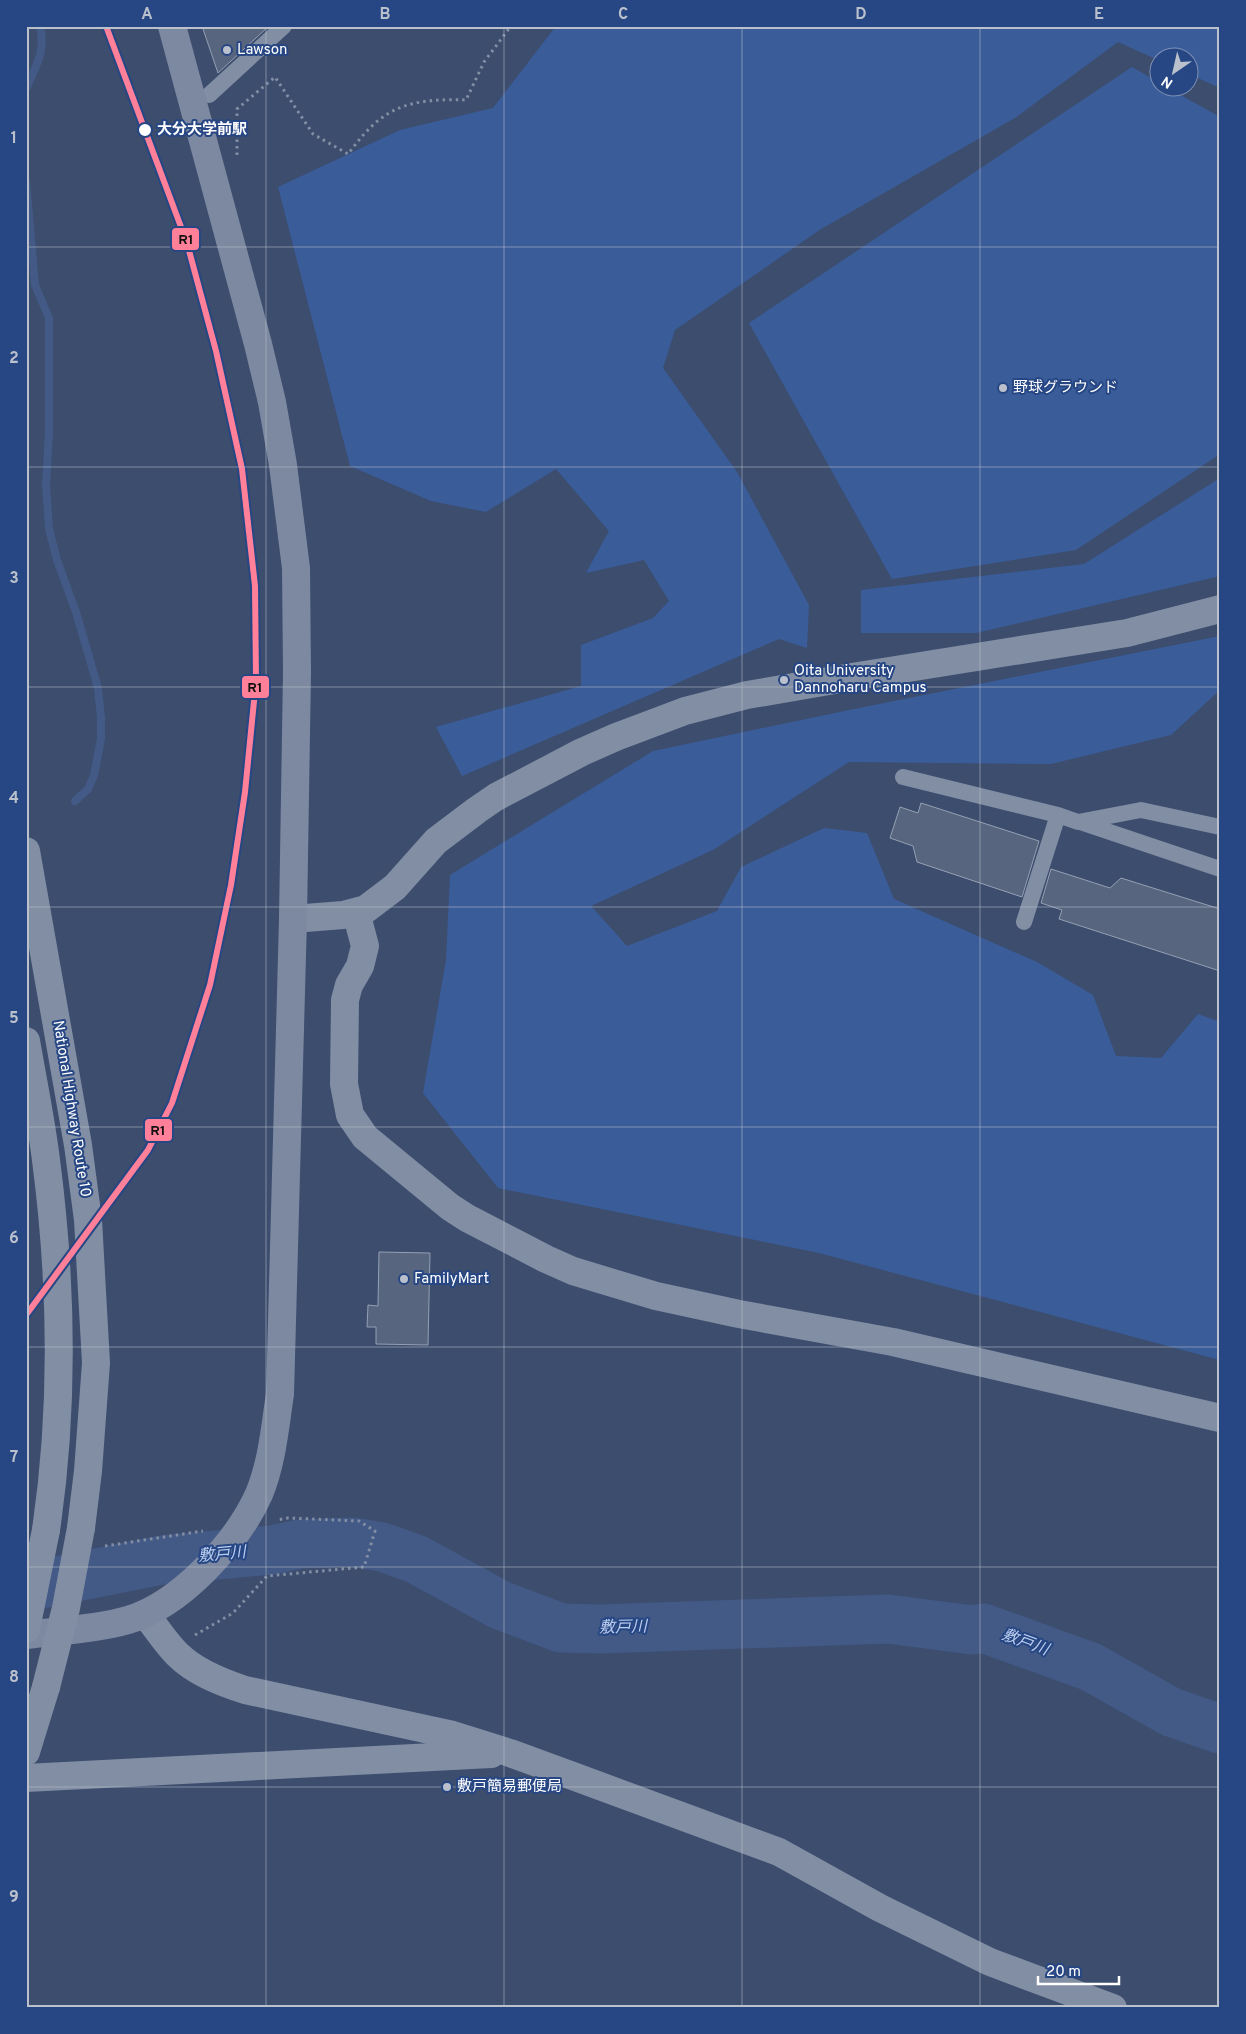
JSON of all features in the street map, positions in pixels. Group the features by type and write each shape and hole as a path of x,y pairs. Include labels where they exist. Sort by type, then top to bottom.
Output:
{"main road":[{"path":"293,919 343,915 366,909 384,897 436,841 496,797 616,736 685,711 747,695 852,676 1127,633 1220,609"},
{"name":"National Highway Route 10","path":"26,850 30,886 72,1112 87,1214 96,1363 88,1471 81,1528 66,1608 46,1687 26,1752"},
{"path":"356,912 365,946 360,966 349,985 345,1000 344,1084 350,1115 365,1137 466,1218 546,1259 573,1270 656,1296 739,1314 893,1342 1220,1418"},
{"path":"26,1041 41,1124 54,1234 59,1343 58,1417 51,1497 26,1629"},
{"path":"145,1614 172,1648 194,1668 219,1681 245,1690 401,1723 510,1753 779,1852 889,1913 990,1962 1113,2008"},
{"path":"26,1778 510,1753"}],"street":[{"path":"26,1635 119,1622 145,1614 199,1576 221,1535 258,1494 264,1479 280,1394 293,919 296,568 283,465 272,402 172,26"}],"lane":[{"path":"209,96 284,26"},
{"path":"903,777 1058,815 1220,869"},
{"path":"1078,822 1141,810 1220,827"},
{"path":"1024,922 1058,815"}],"path":[{"path":"237,163 238,109 274,77 313,134 348,154 358,140 385,115 405,107 442,99 466,100 484,62 511,26"},
{"path":"172,1648 233,1613 267,1576 364,1567 375,1531 359,1521 288,1518"},
{"path":"105,1546 221,1535"}],"shaded area":[{"path":"556,26 1216,26 1220,28 1220,88 1198,78 1198,48 1148,48 1148,56 1118,42 1015,118 821,229 675,330 663,368 737,472 809,605 807,648 779,639 462,776 436,727 581,686 581,645 653,618 669,601 644,560 586,573 609,531 556,469 486,512 431,501 350,466 278,187 400,130 493,108"},
{"name":"野球グラウンド","path":"1132,67 1148,76 1148,98 1186,98 1220,117 1220,454 1076,550 892,579 749,323"},
{"path":"1220,478 1220,576 976,633 861,633 861,590 1084,564"},
{"path":"1220,636 1220,690 1171,735 1051,764 849,762 713,850 591,906 627,946 717,911 741,867 824,828 867,833 894,899 1037,962 1093,995 1116,1056 1161,1058 1198,1014 1220,1022 1220,1360 819,1253 498,1188 423,1093 446,960 450,875 653,751"}],"building":[{"name":"Lawson","path":"202,26 269,26 218,73"},
{"path":"921,803 1039,841 1022,897 917,862 913,846 890,838 900,807 918,813"},
{"path":"1051,869 1110,888 1121,878 1220,909 1220,971 1059,919 1062,910 1041,903"},
{"name":"FamilyMart","path":"379,1252 430,1253 428,1345 376,1344 376,1327 367,1327 368,1305 378,1306"}],"waterway":[{"path":"26,89 41,51 42,35 40,26"},
{"path":"26,181 35,285 49,318 49,433 46,485 49,529 98,688 101,718 101,739 94,775 88,789 75,801"},
{"name":"敷戸川","path":"26,1587 162,1560 272,1550 300,1544 352,1542 382,1547 416,1559 500,1605 561,1628 600,1629 888,1619 972,1630 983,1628 1091,1667 1171,1712 1220,1729"}],"transit line":[{"name":"R1","path":"26,1315 148,1150 172,1103 210,985 231,885 245,792 256,681 255,586 242,469 216,351 187,243 106,26"}],"place":[{"name":"Lawson","path":"227,50"},
{"name":"大分大学前駅","path":"145,130"},
{"name":"野球グラウンド","path":"1003,388"},
{"name":"Oita University Dannoharu Campus","path":"784,680"},
{"name":"FamilyMart","path":"404,1279"},
{"name":"敷戸簡易郵便局","path":"447,1787"}]}
